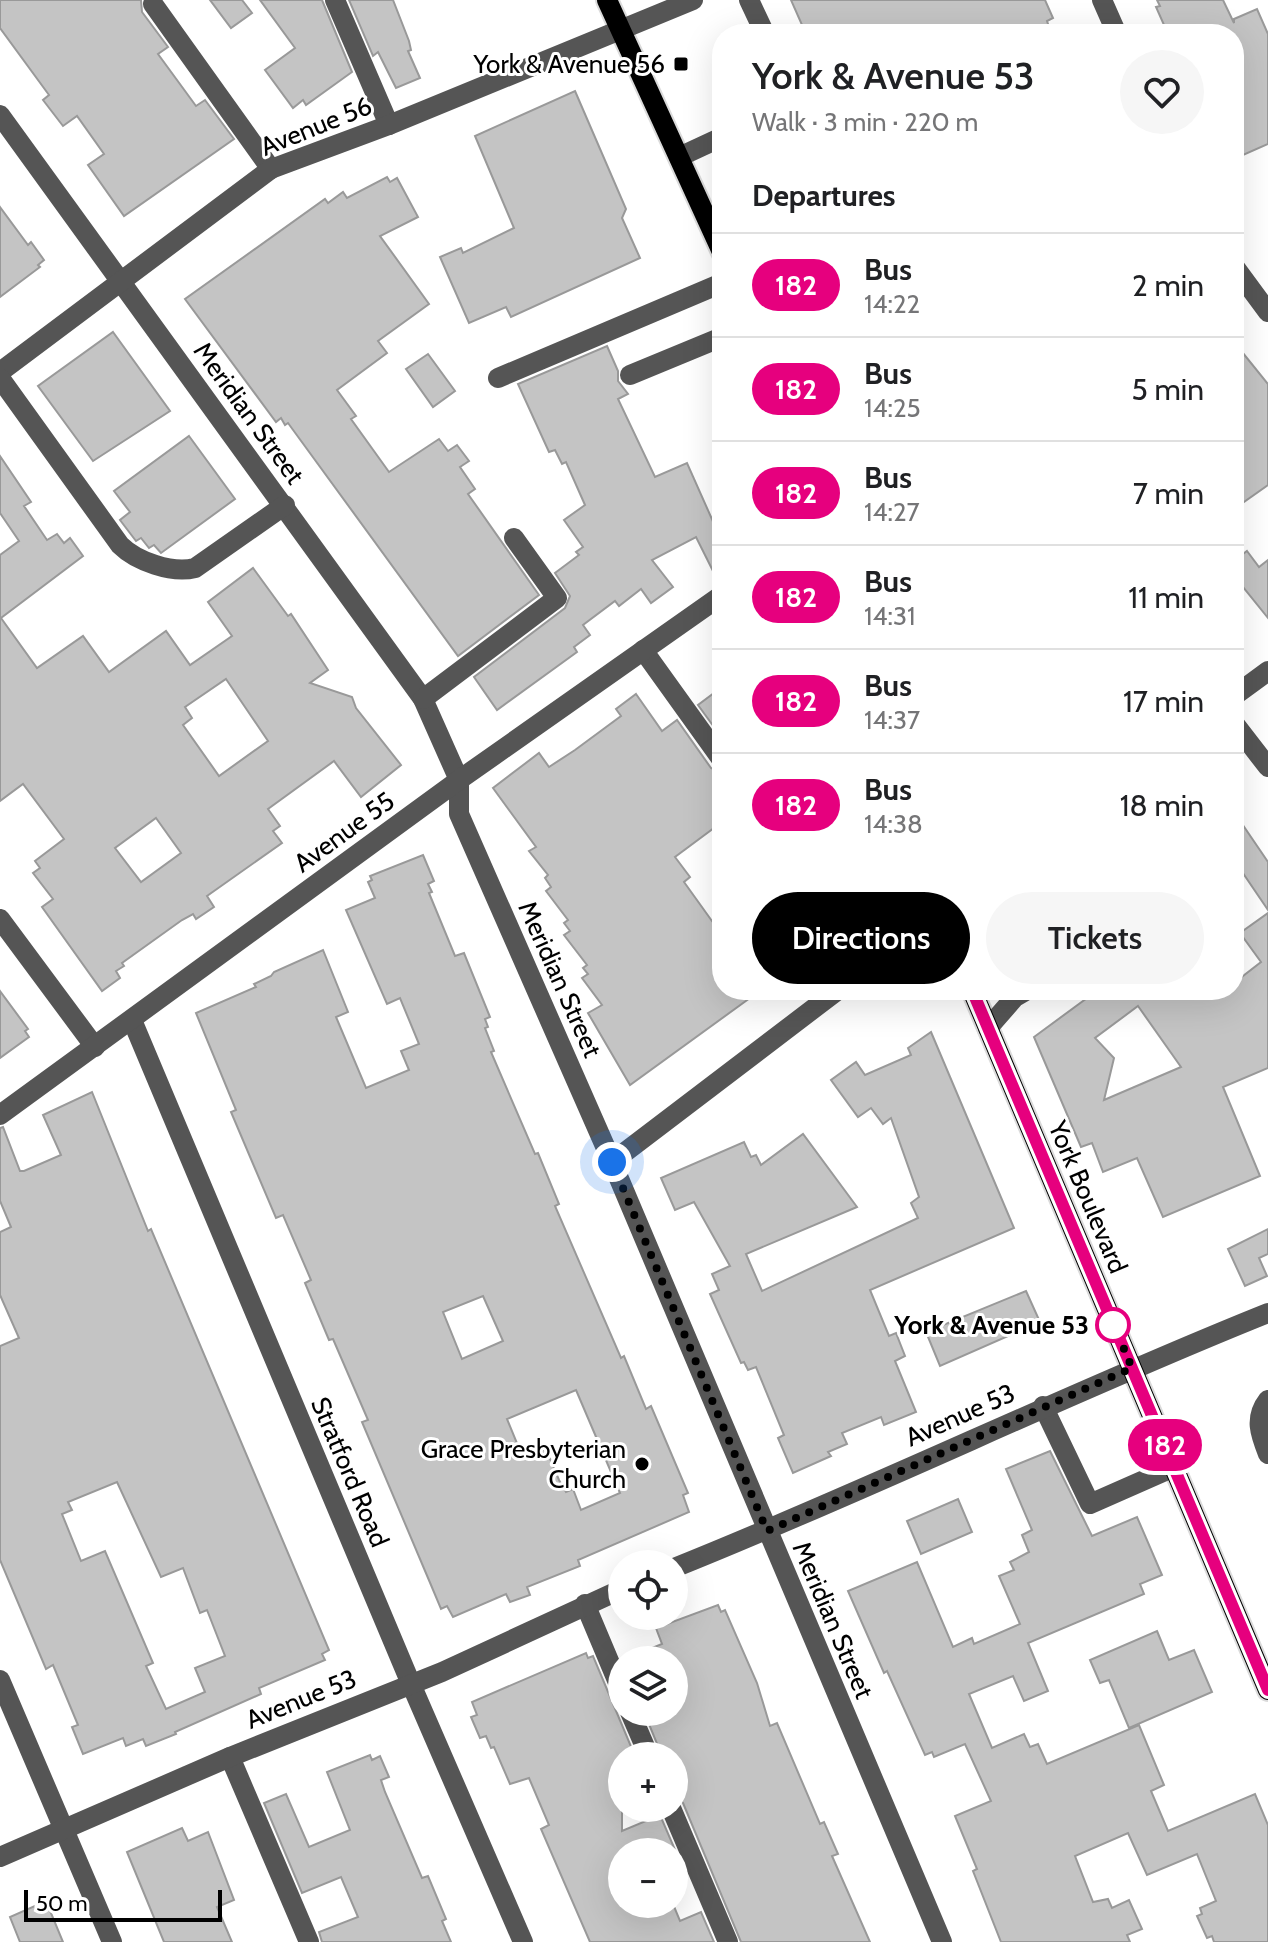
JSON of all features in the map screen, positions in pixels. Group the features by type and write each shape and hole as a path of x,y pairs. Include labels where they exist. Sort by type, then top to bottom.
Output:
{"main road":[{"path":"607,0 712,230"},
{"name":"York Boulevard","path":"976,1000 1268,1690"}],"street":[{"path":"335,0 389,125"},
{"name":"Avenue 56","path":"0,372 271,169 389,125 693,0"},
{"path":"749,0 760,24"},
{"path":"1102,0 1113,24"},
{"path":"153,4 271,169"},
{"name":"Meridian Street","path":"0,115 423,699 459,780 459,814 612,1162 942,1942"},
{"path":"679,157 712,142"},
{"path":"1244,280 1268,312"},
{"path":"498,378 712,287"},
{"path":"630,375 712,341"},
{"path":"0,378 120,545 138,559 182,569 195,568 285,505"},
{"path":"423,699 557,598 514,538"},
{"name":"Avenue 55","path":"0,1115 459,780 712,602"},
{"path":"643,650 712,746"},
{"path":"1244,689 1268,671"},
{"path":"1244,736 1268,767"},
{"path":"0,919 95,1047"},
{"path":"612,1162 825,1000"},
{"path":"988,1028 1012,1000"},
{"name":"Stratford Road","path":"132,1020 523,1942"},
{"name":"Avenue 53","path":"688,1562 767,1531 1043,1406 1268,1313"},
{"path":"1268,1400 1259,1420 1259,1433 1268,1454"},
{"path":"1043,1406 1090,1504 1174,1467"},
{"name":"Avenue 53","path":"0,1857 230,1757 411,1684 608,1595"},
{"path":"585,1604 608,1659"},
{"path":"0,1680 112,1942"},
{"path":"230,1757 309,1942"},
{"path":"677,1822 728,1942"}],"building":[{"path":"0,0 141,0 142,12 168,47 158,54 196,106 205,100 234,139 124,216 88,165 104,154 77,116 63,126 43,100 49,95 0,28"},
{"path":"210,0 242,0 252,13 231,28"},
{"path":"260,0 322,0 352,72 306,105 303,100 293,108 265,70 295,48"},
{"path":"349,0 393,0 409,41 411,50 408,51 420,78 396,88 378,52 373,56"},
{"path":"791,0 1045,0 1053,18 1047,21 1048,24 802,24"},
{"path":"1157,0 1223,0 1234,23 1234,19 1257,9 1268,34 1268,144 1244,155 1244,24 1164,24 1156,7 1160,6"},
{"path":"575,91 626,209 622,218 640,258 511,317 506,307 469,323 440,257 461,248 463,253 514,228 475,136"},
{"path":"387,177 390,182 397,178 418,217 380,236 429,304 378,341 387,353 337,390 356,416 351,419 389,472 439,439 448,451 457,445 469,461 460,467 475,489 468,494 539,595 458,656 288,423 285,425 281,418 276,422 185,299 325,199 328,203 343,192 347,198"},
{"path":"0,207 28,245 31,242 44,260 38,265 40,267 0,297"},
{"path":"113,332 170,411 93,461 38,386"},
{"path":"607,346 618,371 618,381 628,394 618,399 655,477 687,463 712,519 712,569 696,537 652,560 673,587 651,603 641,589 619,606 615,601 583,625 590,635 574,647 577,652 497,710 474,677 565,608 570,596 555,573 579,555 576,552 583,547 564,520 585,505 566,462 562,464 555,450 549,452 518,384"},
{"path":"428,354 455,391 433,407 406,369"},
{"path":"1244,354 1268,384 1268,485 1244,502"},
{"path":"189,436 235,499 161,553 154,545 149,548 141,538 136,541 120,520 130,512 114,491"},
{"path":"0,456 31,502 24,506 47,540 57,534 64,543 70,538 83,556 1,618 37,668 83,636 109,672 166,631 190,665 232,636 208,602 253,568 288,616 291,614 328,670 310,683 352,697 356,708 401,765 361,797 334,761 268,809 280,826 273,831 282,843 207,896 214,907 196,919 193,914 182,920 122,963 124,966 116,971 120,978 102,991 42,907 53,899 33,873 40,868 35,861 64,839 23,784 0,801 0,555 19,541 0,513","holes":["226,679 268,741 219,776 183,725 192,718 185,707","156,818 181,853 141,882 115,848"]},
{"path":"1247,551 1259,567 1268,560 1268,618 1244,588 1244,553"},
{"path":"636,694 662,731 677,720 712,768 712,829 675,857 690,877 684,882 712,921 712,1000 747,1000 630,1085 588,1013 602,1005 582,978 588,974 583,968 587,965 564,935 570,931 564,923 568,920 546,891 551,887 545,878 548,875 529,851 536,847 493,788 539,753 549,767 621,716 616,709"},
{"path":"712,694 712,724 698,705"},
{"path":"1244,827 1268,862 1268,910 1244,875"},
{"path":"423,855 434,881 428,884 432,892 429,893 455,956 464,953 490,1017 485,1019 488,1027 485,1028 494,1051 491,1052 535,1154 538,1153 559,1204 555,1206 621,1358 624,1356 646,1409 651,1406 688,1493 683,1495 689,1512 578,1560 580,1566 527,1587 530,1595 510,1602 506,1594 453,1617 447,1606 441,1609 362,1422 368,1420 305,1283 311,1280 283,1215 276,1218 231,1112 236,1110 196,1013 256,987 254,984 274,972 323,950 348,1012 336,1017 366,1088 409,1070 401,1051 419,1044 400,998 387,1004 346,910 375,898 368,882 372,880 370,876","holes":["483,1296 503,1341 462,1359 443,1312","576,1390 620,1493 581,1510 573,1489 566,1492 559,1480 546,1449 523,1458 507,1419"]},
{"path":"1268,913 1268,1068 1223,1087 1260,1176 1163,1217 1137,1158 1103,1172 1092,1143 1081,1147 1034,1037 1084,1000 1244,1000 1244,975 1261,962 1244,939 1244,930","holes":["1138,1006 1181,1067 1104,1100 1114,1058 1095,1038"]},
{"path":"0,991 28,1029 25,1031 29,1037 0,1058"},
{"path":"931,1032 1014,1228 870,1290 889,1336 896,1333 905,1356 895,1361 916,1412 884,1425 881,1417 842,1433 847,1444 828,1452 831,1456 793,1473 778,1438 784,1435 756,1367 748,1370 744,1362 741,1363 710,1294 719,1290 712,1274 730,1266 694,1202 675,1210 661,1178 744,1142 751,1157 756,1155 761,1165 803,1134 857,1207 746,1254 762,1291 918,1218 911,1203 919,1197 891,1118 883,1124 871,1108 858,1117 831,1080 856,1062 865,1075 911,1055 908,1048"},
{"path":"92,1092 148,1231 151,1229 329,1650 322,1654 325,1660 259,1688 261,1694 176,1734 146,1746 143,1739 126,1746 123,1738 83,1754 72,1727 78,1725 53,1665 46,1669 0,1560 0,1346 19,1338 0,1295 0,1232 11,1227 0,1201 0,1128 3,1127 20,1171 24,1171 61,1155 43,1115","holes":["117,1482 161,1577 183,1568 200,1613 207,1610 225,1656 195,1668 205,1692 166,1709 146,1666 153,1663 105,1551 81,1561 62,1514 72,1510 68,1502"]},
{"path":"1268,1229 1268,1254 1259,1258 1267,1276 1245,1286 1228,1249"},
{"path":"1026,1291 1040,1322 940,1366 926,1332"},
{"path":"1050,1451 1092,1536 1137,1517 1162,1575 1140,1584 1144,1594 1028,1643 1048,1691 1024,1701 1013,1676 969,1694 992,1748 1024,1734 1030,1747 1038,1744 1047,1764 1139,1725 1164,1785 1151,1791 1168,1831 1255,1794 1268,1825 1268,1942 1214,1942 1212,1936 1207,1938 1197,1916 1202,1914 1200,1908 1216,1901 1197,1854 1147,1875 1128,1833 1075,1856 1093,1902 1108,1899 1112,1908 1129,1900 1142,1929 1127,1935 1130,1942 1001,1942 973,1871 977,1869 955,1816 991,1801 965,1744 934,1757 932,1752 925,1755 848,1591 917,1562 953,1647 972,1638 974,1644 1020,1624 999,1576 1014,1570 1010,1562 1029,1552 1022,1535 1032,1530 1006,1469"},
{"path":"958,1499 972,1532 921,1554 907,1521"},
{"path":"718,1605 721,1612 725,1610 757,1683 770,1726 777,1723 820,1824 824,1822 838,1854 832,1856 870,1942 741,1942 688,1815 688,1742 656,1742 650,1726 688,1726 688,1646 657,1646 662,1644 657,1630 688,1630 688,1616"},
{"path":"1157,1631 1169,1660 1194,1650 1212,1692 1129,1728 1109,1680 1100,1683 1090,1660"},
{"path":"586,1653 588,1658 593,1656 608,1692 608,1726 622,1726 629,1742 608,1742 608,1822 622,1822 622,1831 643,1822 663,1822 670,1838 608,1838 608,1918 679,1918 680,1921 701,1912 714,1942 590,1942 541,1829 549,1825 529,1778 510,1784 494,1747 491,1748 486,1736 480,1738 471,1717 477,1715 472,1702"},
{"path":"370,1755 372,1760 380,1756 389,1777 381,1780 385,1792 422,1878 428,1876 446,1919 442,1921 451,1942 322,1942 319,1932 358,1917 341,1877 302,1893 264,1803 286,1794 309,1847 350,1830 327,1772"},
{"path":"182,1828 188,1841 208,1832 234,1900 217,1907 232,1942 164,1942 127,1852"},
{"path":"46,1901 63,1942 20,1942 10,1917"}],"bus line":[{"name":"182","path":"976,1000 1268,1690"}],"place":[{"name":"York & Avenue 56","path":"681,64"},
{"name":"York & Avenue 53","path":"1113,1325"},
{"name":"Grace Presbyterian Church","path":"642,1464"}],"route":[{"path":"612,1162 767,1531 1132,1368 1108,1311 1113,1325"}]}
